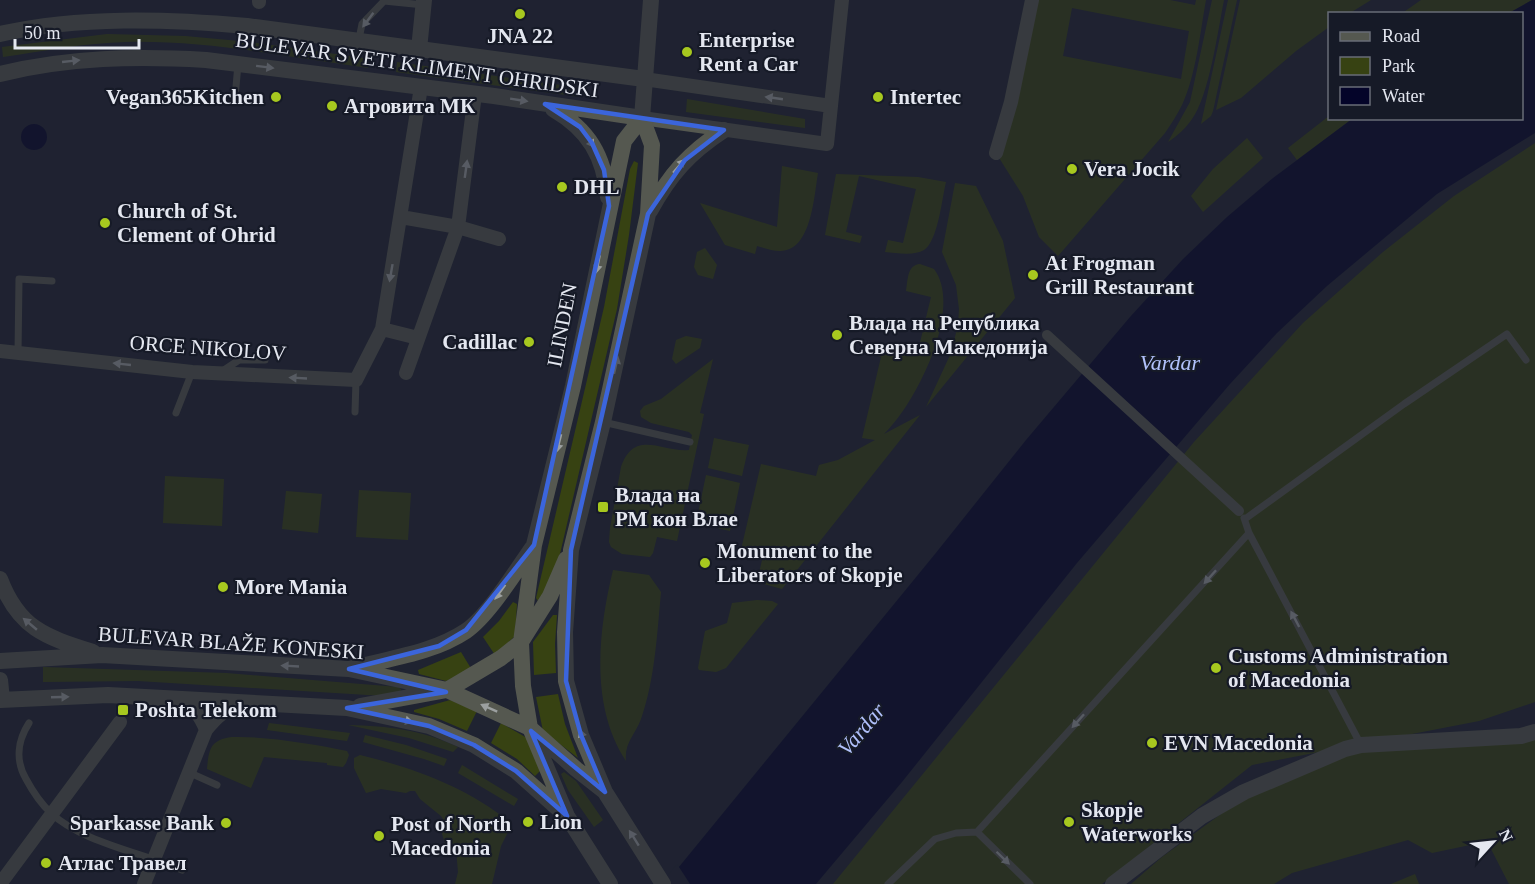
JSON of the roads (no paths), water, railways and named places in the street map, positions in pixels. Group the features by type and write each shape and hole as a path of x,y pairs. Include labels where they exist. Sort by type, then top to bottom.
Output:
{"street":[{"path":"651,0 642,118 652,145 648,214 603,422 571,550 565,632 566,681 581,735 605,792 663,884"},
{"path":"831,106 842,0"},
{"path":"996,153 1011,102 1032,0"},
{"path":"419,49 424,2"},
{"name":"BULEVAR SVETI KLIMENT OHRIDSKI","path":"0,34 18,30 104,22 195,22 419,49 831,106 827,144 238,63 158,57 105,59 68,61 4,75"},
{"path":"0,27 18,30"},
{"path":"356,381 382,329 421,87"},
{"path":"406,373 458,227 475,94"},
{"path":"545,104 580,127 592,143 604,170 609,206"},
{"name":"ILINDEN","path":"567,816 530,728 521,642 534,545 573,386 624,141 642,118"},
{"path":"648,214 661,190 678,167 694,151 724,130"},
{"path":"401,217 458,227 499,239"},
{"path":"382,329 418,338"},
{"path":"1047,335 1242,515"},
{"name":"ORCE NIKOLOV","path":"0,351 192,372 356,381"},
{"name":"ILINDEN","path":"349,669 439,646 466,630 494,601 534,545"},
{"path":"347,708 447,690 488,667 521,642 550,596 571,550"},
{"path":"0,579 15,609 28,624 56,639 102,655"},
{"name":"BULEVAR BLAŽE KONESKI","path":"0,661 102,655 349,669 447,690 530,728 605,792"},
{"path":"0,680 1,700 108,695 347,708 429,726 474,745 516,771 567,816 610,884"},
{"path":"173,698 190,705 201,716 206,730"},
{"path":"144,884 206,730 216,716 230,707 247,702"},
{"path":"0,884 120,722"},
{"path":"1113,884 1194,822 1219,806 1259,785 1345,749 1361,745 1521,736 1535,732"}],"lane":[{"path":"358,41 362,24 384,1 424,2"},
{"path":"236,98 238,63"},
{"path":"18,353 19,279 52,280"},
{"path":"1361,745 1249,533 1242,515 1507,334 1526,360"},
{"path":"219,374 239,360 265,360"},
{"path":"176,412 192,372"},
{"path":"355,412 356,381"},
{"path":"603,422 690,442"},
{"path":"888,884 935,839 956,833 976,832 1249,533"},
{"path":"29,723 22,734 19,749 21,768 34,793 52,814 77,831 182,870"},
{"path":"188,772 217,785"},
{"path":"976,832 1030,884"}],"water":[{"name":"Vardar","path":"1535,0 1535,133 1437,194 1327,286 1277,333 1230,384 1077,563 902,782 816,884 665,884 1026,440 1130,317 1183,259 1227,217 1273,178 1351,120 1523,120 1523,12 1511,12"},
{"path":"34,124 43,128 47,137 43,146 34,150 25,146 21,137 25,128"}],"place":[{"name":"JNA 22","path":"520,14"},
{"name":"Enterprise Rent a Car","path":"687,52"},
{"name":"Vegan365Kitchen","path":"276,97"},
{"name":"Intertec","path":"878,97"},
{"name":"Агровита МК","path":"332,106"},
{"name":"Vera Jocik","path":"1072,169"},
{"name":"DHL","path":"562,187"},
{"name":"Church of St. Clement of Ohrid","path":"105,223"},
{"name":"At Frogman Grill Restaurant","path":"1033,275"},
{"name":"Влада на Република Северна Македонија","path":"837,335"},
{"name":"Cadillac","path":"529,342"},
{"name":"Влада на РМ кон Влае","path":"603,507"},
{"name":"Monument to the Liberators of Skopje","path":"705,563"},
{"name":"More Mania","path":"223,587"},
{"name":"Customs Administration of Macedonia","path":"1216,668"},
{"name":"Poshta Telekom","path":"123,710"},
{"name":"EVN Macedonia","path":"1152,743"},
{"name":"Lion","path":"528,822"},
{"name":"Skopje Waterworks","path":"1069,822"},
{"name":"Sparkasse Bank","path":"226,823"},
{"name":"Post of North Macedonia","path":"379,836"},
{"name":"Атлас Травел","path":"46,863"}]}
